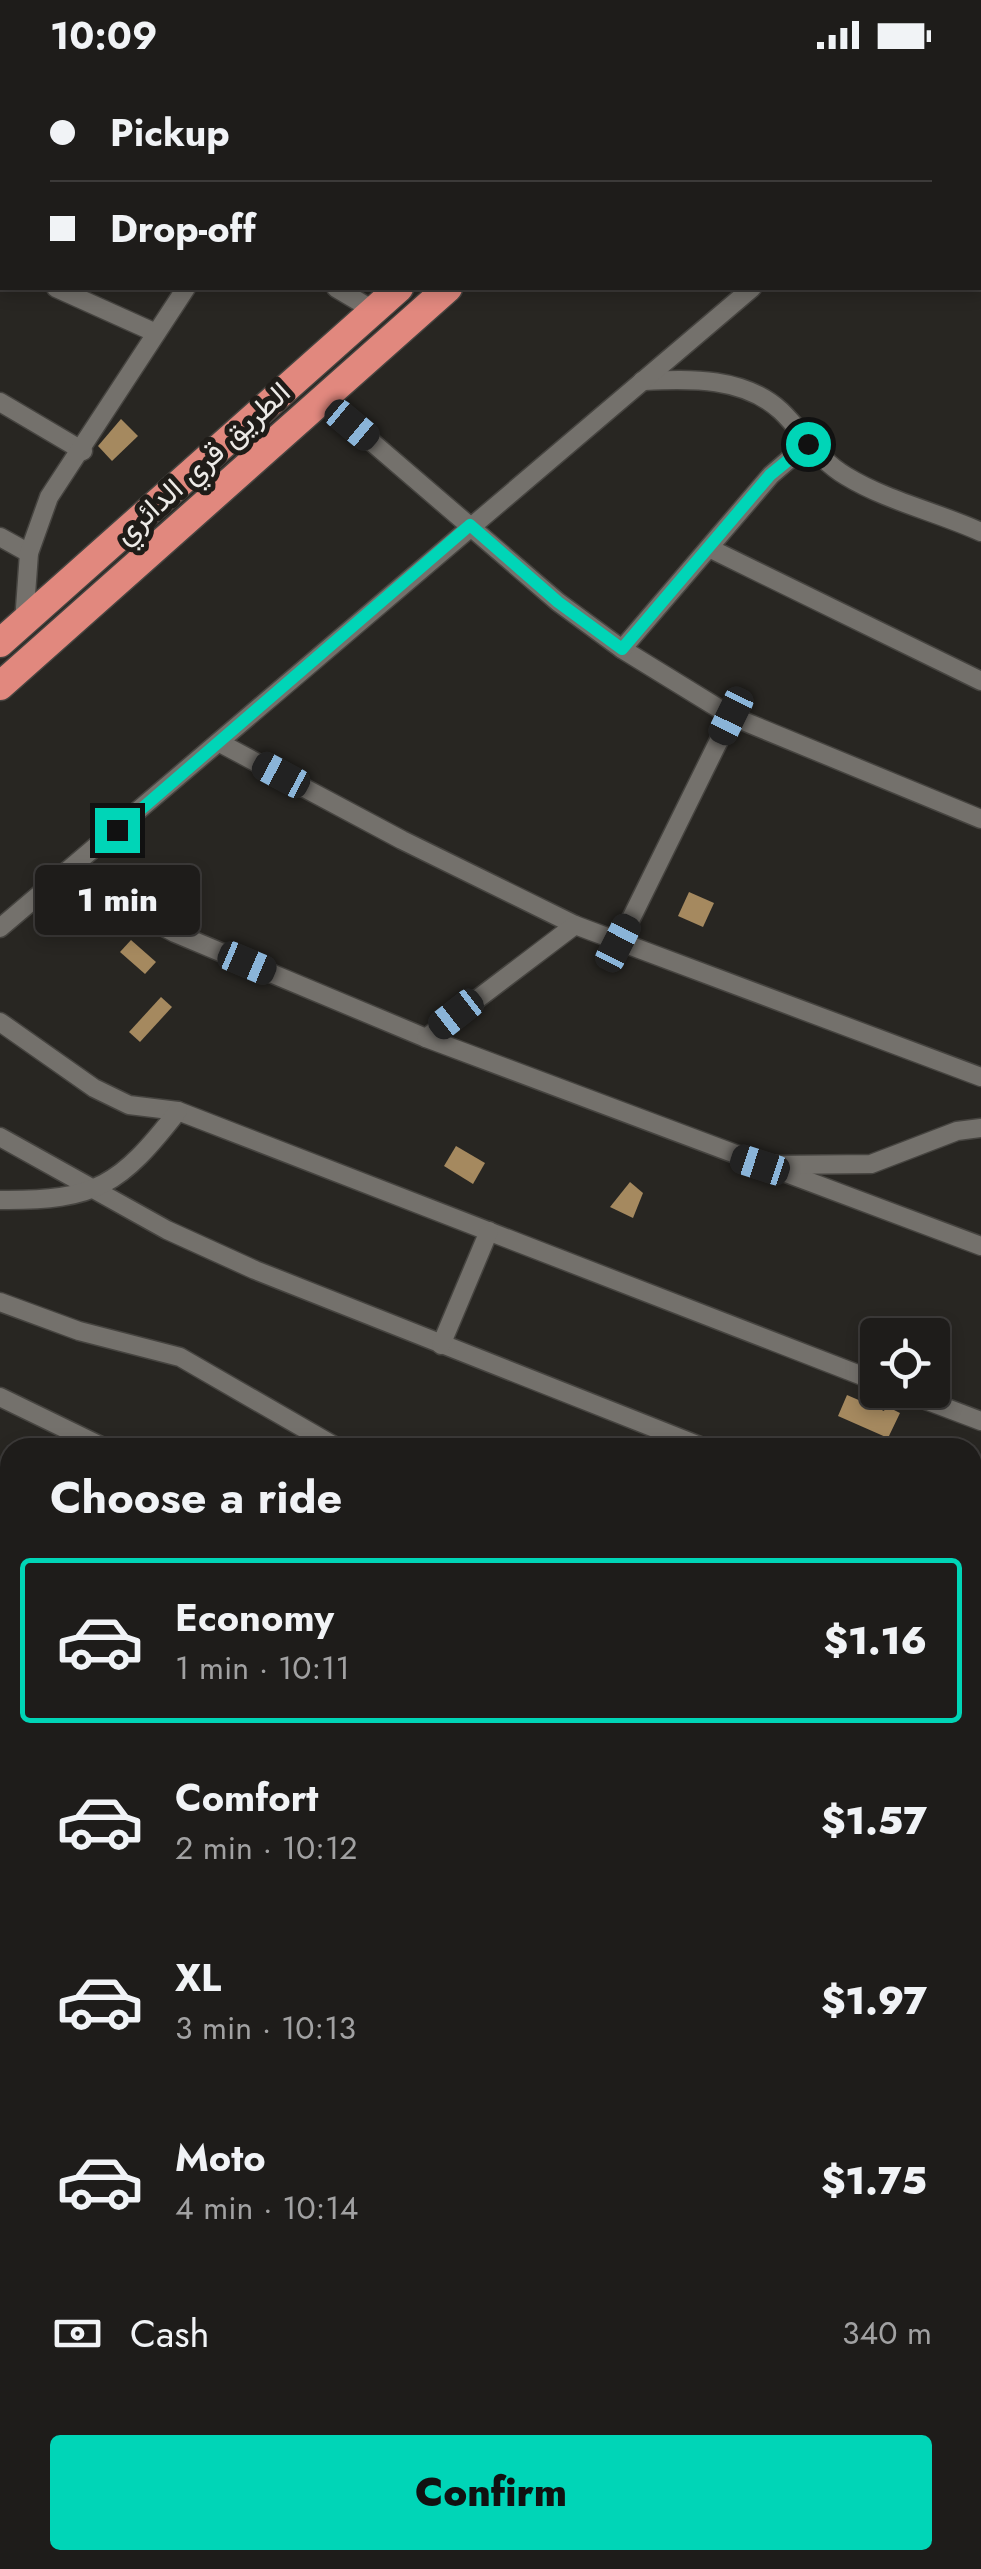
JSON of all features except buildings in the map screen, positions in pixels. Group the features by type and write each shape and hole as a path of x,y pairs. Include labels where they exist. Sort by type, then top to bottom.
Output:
{"highway":[{"path":"0,643 397,290"},
{"name":"الطريق قري الدائري","path":"0,686 446,290"}],"street":[{"path":"60,290 156,333"},
{"path":"24,622 29,552 49,497 83,451 185,290"},
{"path":"339,290 373,310"},
{"path":"0,928 750,290"},
{"path":"641,382 695,380 748,390 782,412 828,465 852,480 981,532"},
{"path":"322,400 558,602 622,649 731,716 981,819"},
{"path":"0,402 83,451"},
{"path":"622,649 711,549 770,475 808,444"},
{"path":"0,537 29,552"},
{"path":"711,549 981,681"},
{"path":"618,943 731,716"},
{"path":"220,743 402,840 575,925 981,1077"},
{"path":"66,874 175,933 426,1038 981,1246"},
{"path":"426,1038 575,925"},
{"path":"0,1022 94,1088 129,1105 178,1111 860,1375"},
{"path":"0,1200 63,1198 97,1190 142,1156 178,1111"},
{"path":"760,1165 870,1164 958,1131 981,1128"},
{"path":"0,1137 213,1252 679,1438"},
{"path":"441,1345 489,1231"},
{"path":"0,1302 79,1331 180,1357 321,1438"},
{"path":"0,1397 84,1438"},
{"path":"946,1408 981,1421"}],"route":[{"path":"117,830 470,525 558,602 622,649 711,549 770,475 808,444"}]}
